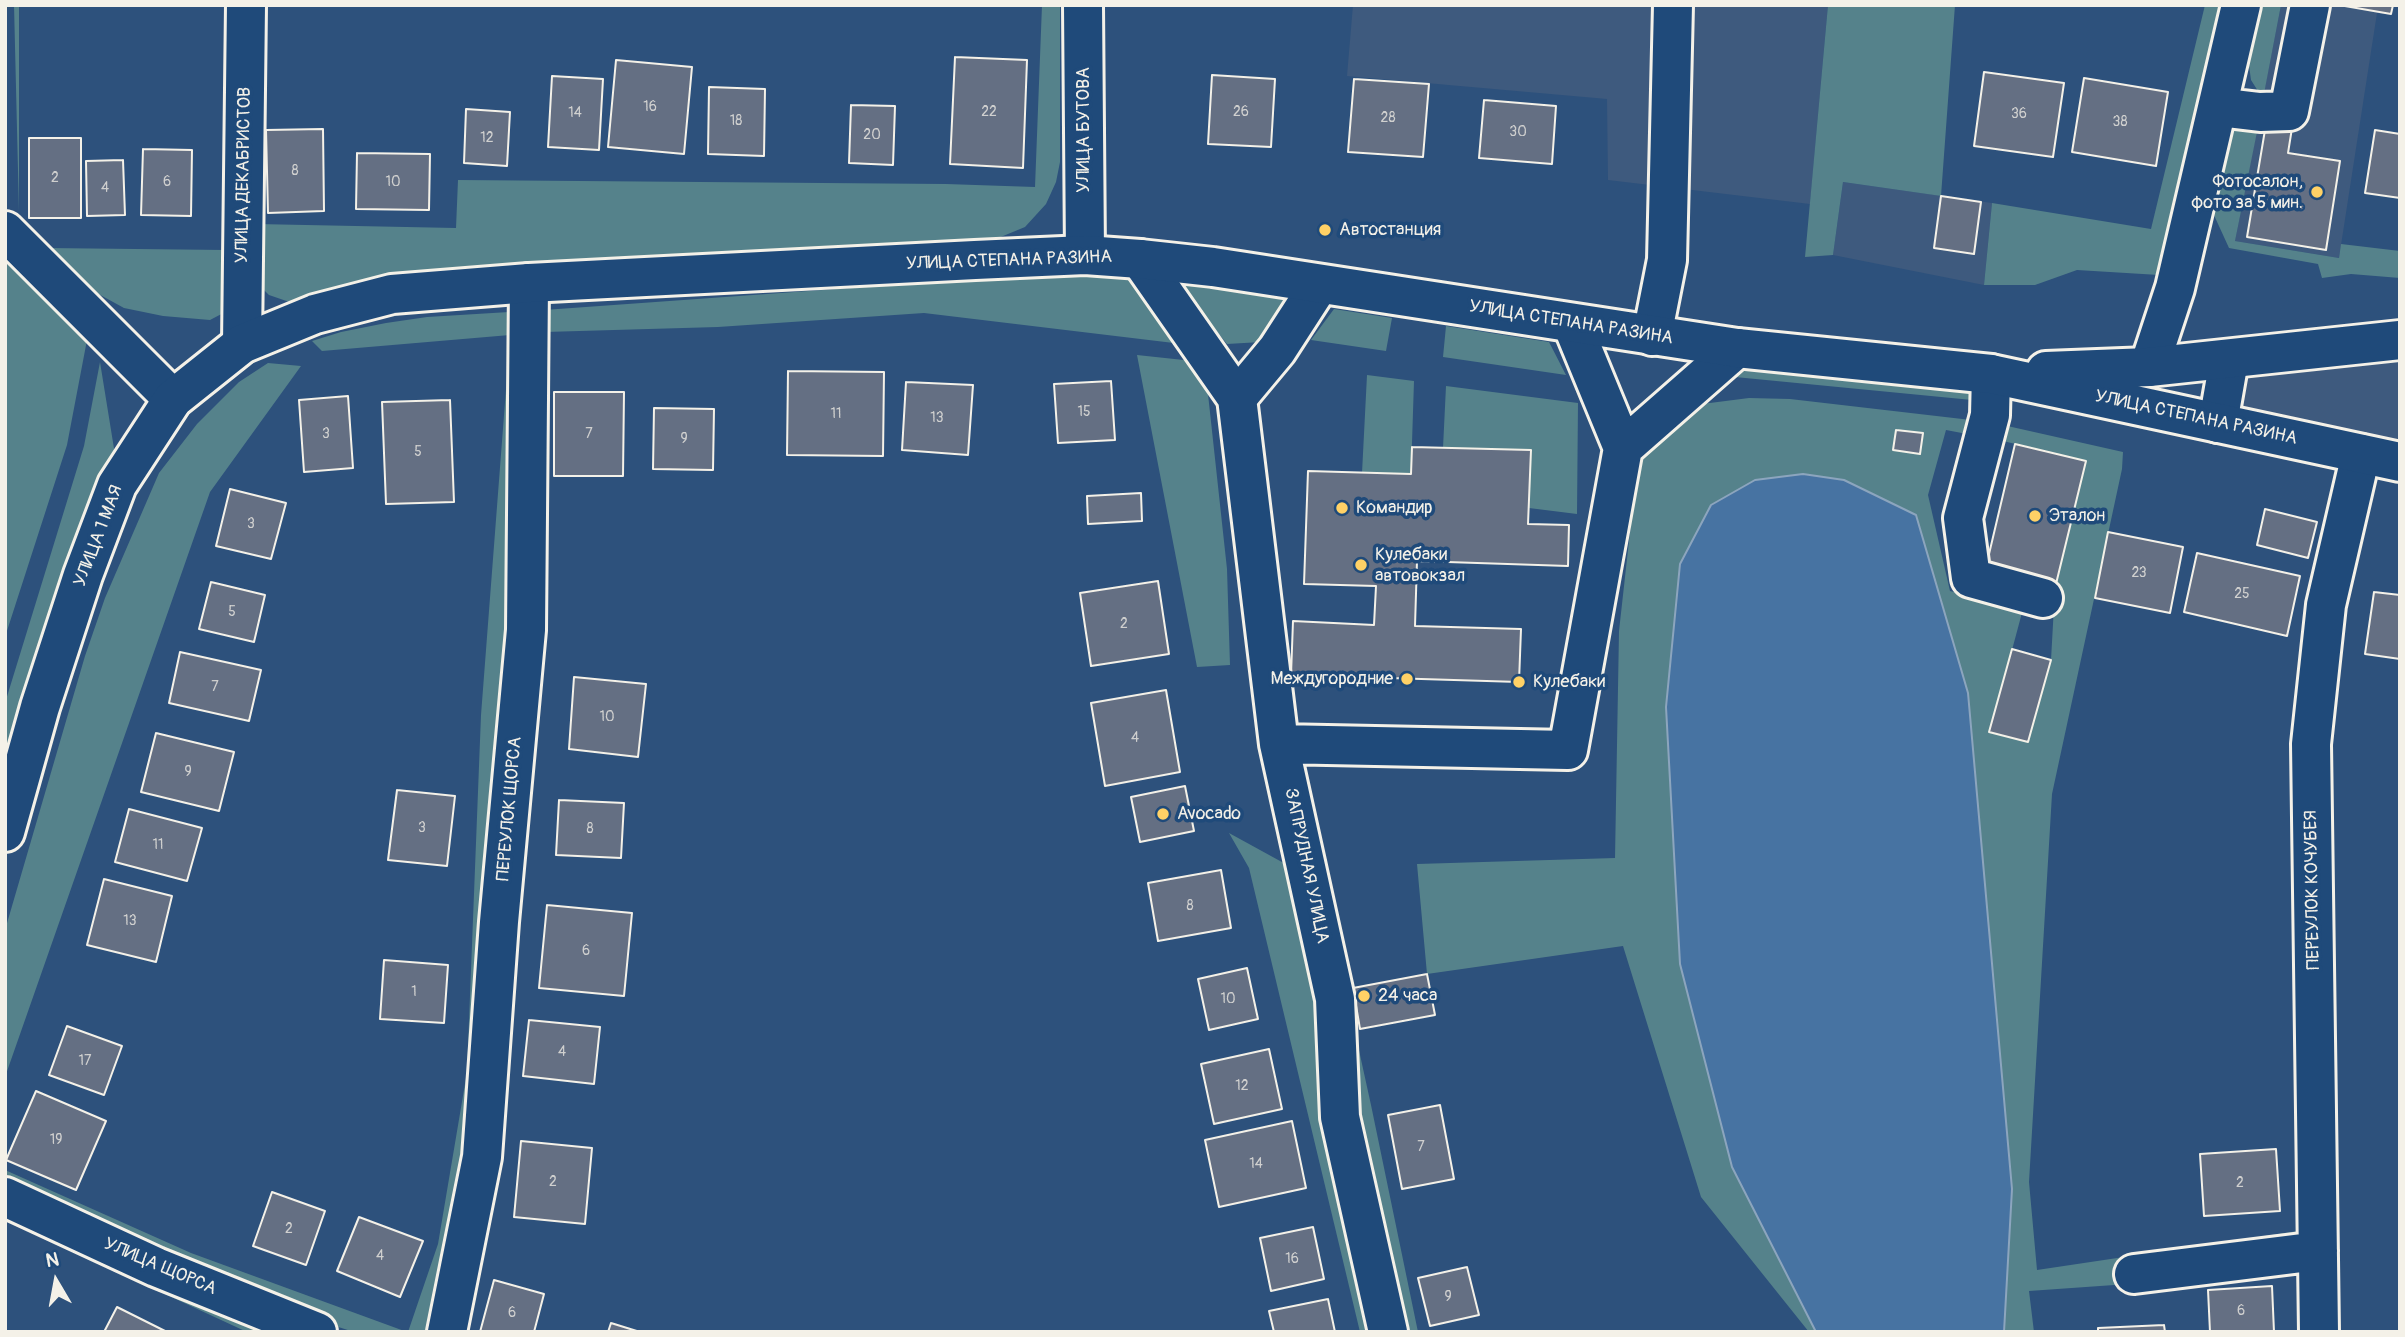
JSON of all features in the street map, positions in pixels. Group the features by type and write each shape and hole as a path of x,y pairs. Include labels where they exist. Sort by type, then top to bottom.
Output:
{"street":[{"name":"УЛИЦА ДЕКАБРИСТОВ","path":"242,344 246,5"},
{"name":"УЛИЦА БУТОВА","path":"1083,5 1085,255"},
{"path":"1652,335 1667,260 1673,5"},
{"path":"2149,367 2175,288 2241,5"},
{"path":"2218,107 2260,112 2289,111 2310,5"},
{"path":"5,231 173,399"},
{"name":"УЛИЦА СТЕПАНА РАЗИНА","path":"173,399 242,344 314,314 392,294 528,283 1085,255 1213,267 1737,348 1991,374 2400,462"},
{"name":"ЗАПРУДНАЯ УЛИЦА","path":"1140,260 1237,398 1279,744 1335,999 1340,1117 1388,1332"},
{"name":"ПЕРЕУЛОК ЩОРСА","path":"447,1332 482,1157 499,922 526,630 528,283"},
{"path":"1237,398 1277,350 1319,285"},
{"path":"1279,744 1568,750 1623,449 1572,324"},
{"name":"УЛИЦА СТЕПАНА РАЗИНА","path":"1991,374 2149,367 2400,340"},
{"path":"1623,449 1737,348"},
{"path":"2218,423 2229,360"},
{"path":"1991,374 1990,415 1963,518 1971,578 2043,598"},
{"name":"УЛИЦА 1 МАЯ","path":"5,832 44,694 83,575 117,485 173,399"},
{"name":"ПЕРЕУЛОК КОЧУБЕЯ","path":"2319,1332 2311,744 2326,605 2361,454"},
{"name":"УЛИЦА ЩОРСА","path":"5,1197 156,1267 317,1332"},
{"path":"2133,1274 2318,1251"}],"shaded area":[{"path":"1353,5 1828,5 1810,204 1608,180 1607,99 1347,76"},
{"path":"2281,5 2393,5 2391,14 2377,13 2339,258 2235,241"},
{"path":"1843,182 1992,203 1984,285 1833,255"},
{"path":"2400,362 2400,440 2236,410 2242,376"},
{"path":"1803,474 1844,480 1916,515 1968,693 2012,1189 2004,1332 1816,1332 1732,1167 1680,964 1666,707 1680,564 1711,505 1755,480"}],"green space":[{"path":"14,5 19,5 19,212"},
{"path":"1042,5 1060,5 1060,162 1056,182 1046,204 1025,227 991,241 301,306 269,295 260,286 256,224 456,228 458,180 1035,187"},
{"path":"1828,5 1955,5 1941,196 1843,182 1833,255 1805,257"},
{"path":"2205,5 2226,5 2159,275 2077,270 2035,285 1984,285 1992,203 2151,229"},
{"path":"2255,5 2281,5 2263,99 2251,80 2246,44"},
{"path":"2259,122 2235,241 2339,258 2341,244 2400,251 2400,278 2351,274 2322,278 2318,264 2229,248 2213,213 2230,132"},
{"path":"46,248 226,250 231,309 210,320 163,316 124,308 93,291"},
{"path":"5,253 87,340 67,445 5,637"},
{"path":"1073,272 1106,274 1129,279 1182,344 924,313 718,327 545,332 544,310"},
{"path":"1177,283 1287,299 1261,342 1227,344"},
{"path":"1334,309 1392,318 1386,351 1311,340"},
{"path":"509,312 510,335 322,351 312,341 386,323 427,317"},
{"path":"1446,326 1549,342 1566,375 1443,357"},
{"path":"509,350 518,351 510,647 470,1154 441,1308 425,1332 408,1332 438,1244 467,1072 481,715"},
{"path":"1137,355 1193,361 1208,394 1227,569 1230,665 1197,667"},
{"path":"100,362 117,467 5,785 5,703 84,446"},
{"path":"268,363 301,366 210,492 5,1077 5,930 85,656 105,598 159,473 197,424 239,382"},
{"path":"1748,366 1973,390 1972,400 1735,377"},
{"path":"1367,375 1414,381 1411,474 1362,473"},
{"path":"1446,386 1578,403 1577,514 1529,508 1530,450 1443,448"},
{"path":"1749,398 1790,399 1971,420 1967,434 1946,430 1928,495 1950,591 2023,609 1990,732 2027,742 2051,660 2055,588 2085,461 1999,440 2003,425 2123,452 2122,469 2052,794 2029,1182 2037,1270 2298,1231 2299,1272 2029,1291 2034,1332 2004,1332 2012,1189 1985,893 1732,1167 1816,1332 1809,1332 1701,1197 1623,946 1427,974 1417,864 1615,858 1619,631 1632,514 1645,447 1702,404"},
{"path":"1229,833 1291,867 1325,997 1375,1332 1360,1332 1249,868"},
{"path":"1346,991 1418,1332 1402,1332 1355,1116"},
{"path":"5,1170 191,1253 407,1332 354,1332 329,1324 5,1181"},
{"path":"5,1207 290,1332 247,1332 5,1220"}],"building":[{"path":"2339,5 2393,5 2391,14"},
{"path":"955,57 1027,60 1023,168 950,164"},
{"path":"616,60 692,67 684,154 608,147"},
{"path":"1984,72 2064,83 2053,157 1974,146"},
{"path":"1212,75 1275,79 1271,147 1208,144"},
{"path":"552,76 603,79 599,150 548,147"},
{"path":"2084,78 2168,92 2156,166 2072,152"},
{"path":"1354,79 1429,84 1423,157 1348,152"},
{"path":"709,87 765,89 764,156 708,154"},
{"path":"1484,100 1556,106 1552,164 1479,158"},
{"path":"851,105 895,106 893,165 849,163"},
{"path":"466,109 510,112 507,166 464,163"},
{"path":"2266,124 2292,128 2288,153 2340,161 2326,250 2247,237"},
{"path":"323,129 324,211 268,213 266,130"},
{"path":"2375,130 2400,134 2400,198 2365,193"},
{"path":"29,138 81,138 81,218 29,218"},
{"path":"143,149 192,150 191,216 141,215"},
{"path":"357,153 430,154 429,210 356,209"},
{"path":"123,160 125,215 87,216 86,161"},
{"path":"1941,196 1981,202 1974,254 1934,248"},
{"path":"788,371 884,372 883,456 787,455"},
{"path":"1111,381 1115,440 1058,443 1054,384"},
{"path":"906,382 973,385 968,455 902,450"},
{"path":"554,392 624,392 623,476 554,476"},
{"path":"348,396 353,468 304,472 299,400"},
{"path":"450,400 454,502 386,504 382,402"},
{"path":"654,408 714,409 713,470 653,469"},
{"path":"1896,430 1923,433 1920,454 1893,450"},
{"name":"Эталон","path":"2015,444 2086,461 2055,588 1985,571"},
{"name":"Кулебаки автовокзал","path":"1412,447 1531,450 1528,524 1569,525 1568,566 1417,561 1415,626 1521,629 1519,682 1291,675 1293,621 1374,625 1376,586 1304,584 1308,471 1411,474"},
{"path":"230,489 286,503 271,559 216,546"},
{"path":"1141,493 1142,521 1088,524 1087,496"},
{"path":"2265,509 2317,522 2308,558 2257,545"},
{"path":"2108,532 2183,547 2170,613 2095,598"},
{"path":"2197,553 2300,576 2287,636 2184,612"},
{"path":"1158,581 1169,654 1091,666 1080,593"},
{"path":"211,582 265,595 254,642 199,629"},
{"path":"2374,592 2400,595 2400,659 2365,654"},
{"path":"2012,649 2051,660 2028,742 1989,732"},
{"path":"180,652 261,670 249,721 169,703"},
{"path":"574,677 646,684 638,757 569,749"},
{"path":"1166,690 1180,772 1105,786 1091,703"},
{"path":"156,733 234,752 219,811 141,792"},
{"name":"Avocado","path":"1185,786 1194,831 1140,842 1131,797"},
{"path":"397,790 455,796 447,866 388,860"},
{"path":"559,800 624,803 621,858 556,855"},
{"path":"129,809 202,828 187,881 115,862"},
{"path":"1221,870 1231,928 1158,941 1148,883"},
{"path":"104,879 172,896 156,962 87,945"},
{"path":"547,905 632,913 624,996 539,988"},
{"path":"384,960 448,965 444,1023 380,1019"},
{"path":"1247,968 1258,1019 1209,1030 1198,979"},
{"path":"1427,974 1435,1015 1360,1029 1353,988"},
{"path":"529,1020 600,1027 594,1084 523,1076"},
{"path":"67,1026 122,1046 104,1095 49,1075"},
{"path":"1269,1049 1282,1109 1214,1124 1201,1064"},
{"path":"36,1091 106,1121 76,1190 6,1160"},
{"path":"1440,1105 1454,1179 1402,1189 1388,1115"},
{"path":"1292,1121 1306,1188 1219,1207 1205,1140"},
{"path":"521,1141 592,1148 585,1224 514,1217"},
{"path":"2276,1149 2280,1211 2204,1216 2200,1154"},
{"path":"272,1192 325,1211 306,1265 253,1246"},
{"path":"359,1217 423,1241 400,1297 337,1271"},
{"path":"1313,1227 1324,1279 1271,1291 1260,1238"},
{"path":"1467,1267 1479,1315 1430,1326 1418,1278"},
{"path":"494,1280 544,1294 534,1332 480,1332"},
{"path":"2272,1286 2274,1332 2210,1332 2208,1290"},
{"path":"1328,1299 1335,1332 1274,1332 1269,1311"},
{"path":"117,1307 167,1332 104,1332"},
{"path":"611,1323 640,1332 608,1332"},
{"path":"2164,1325 2165,1332 2098,1332 2098,1328"}],"place":[{"name":"Фотосалон, фото за 5 мин.","path":"2317,192"},
{"name":"Автостанция","path":"1325,230"},
{"name":"Командир","path":"1342,508"},
{"name":"Эталон","path":"2035,516"},
{"name":"Кулебаки автовокзал","path":"1361,565"},
{"name":"Междугородние","path":"1407,679"},
{"name":"Кулебаки","path":"1519,682"},
{"name":"Avocado","path":"1163,814"},
{"name":"24 часа","path":"1364,996"}]}
